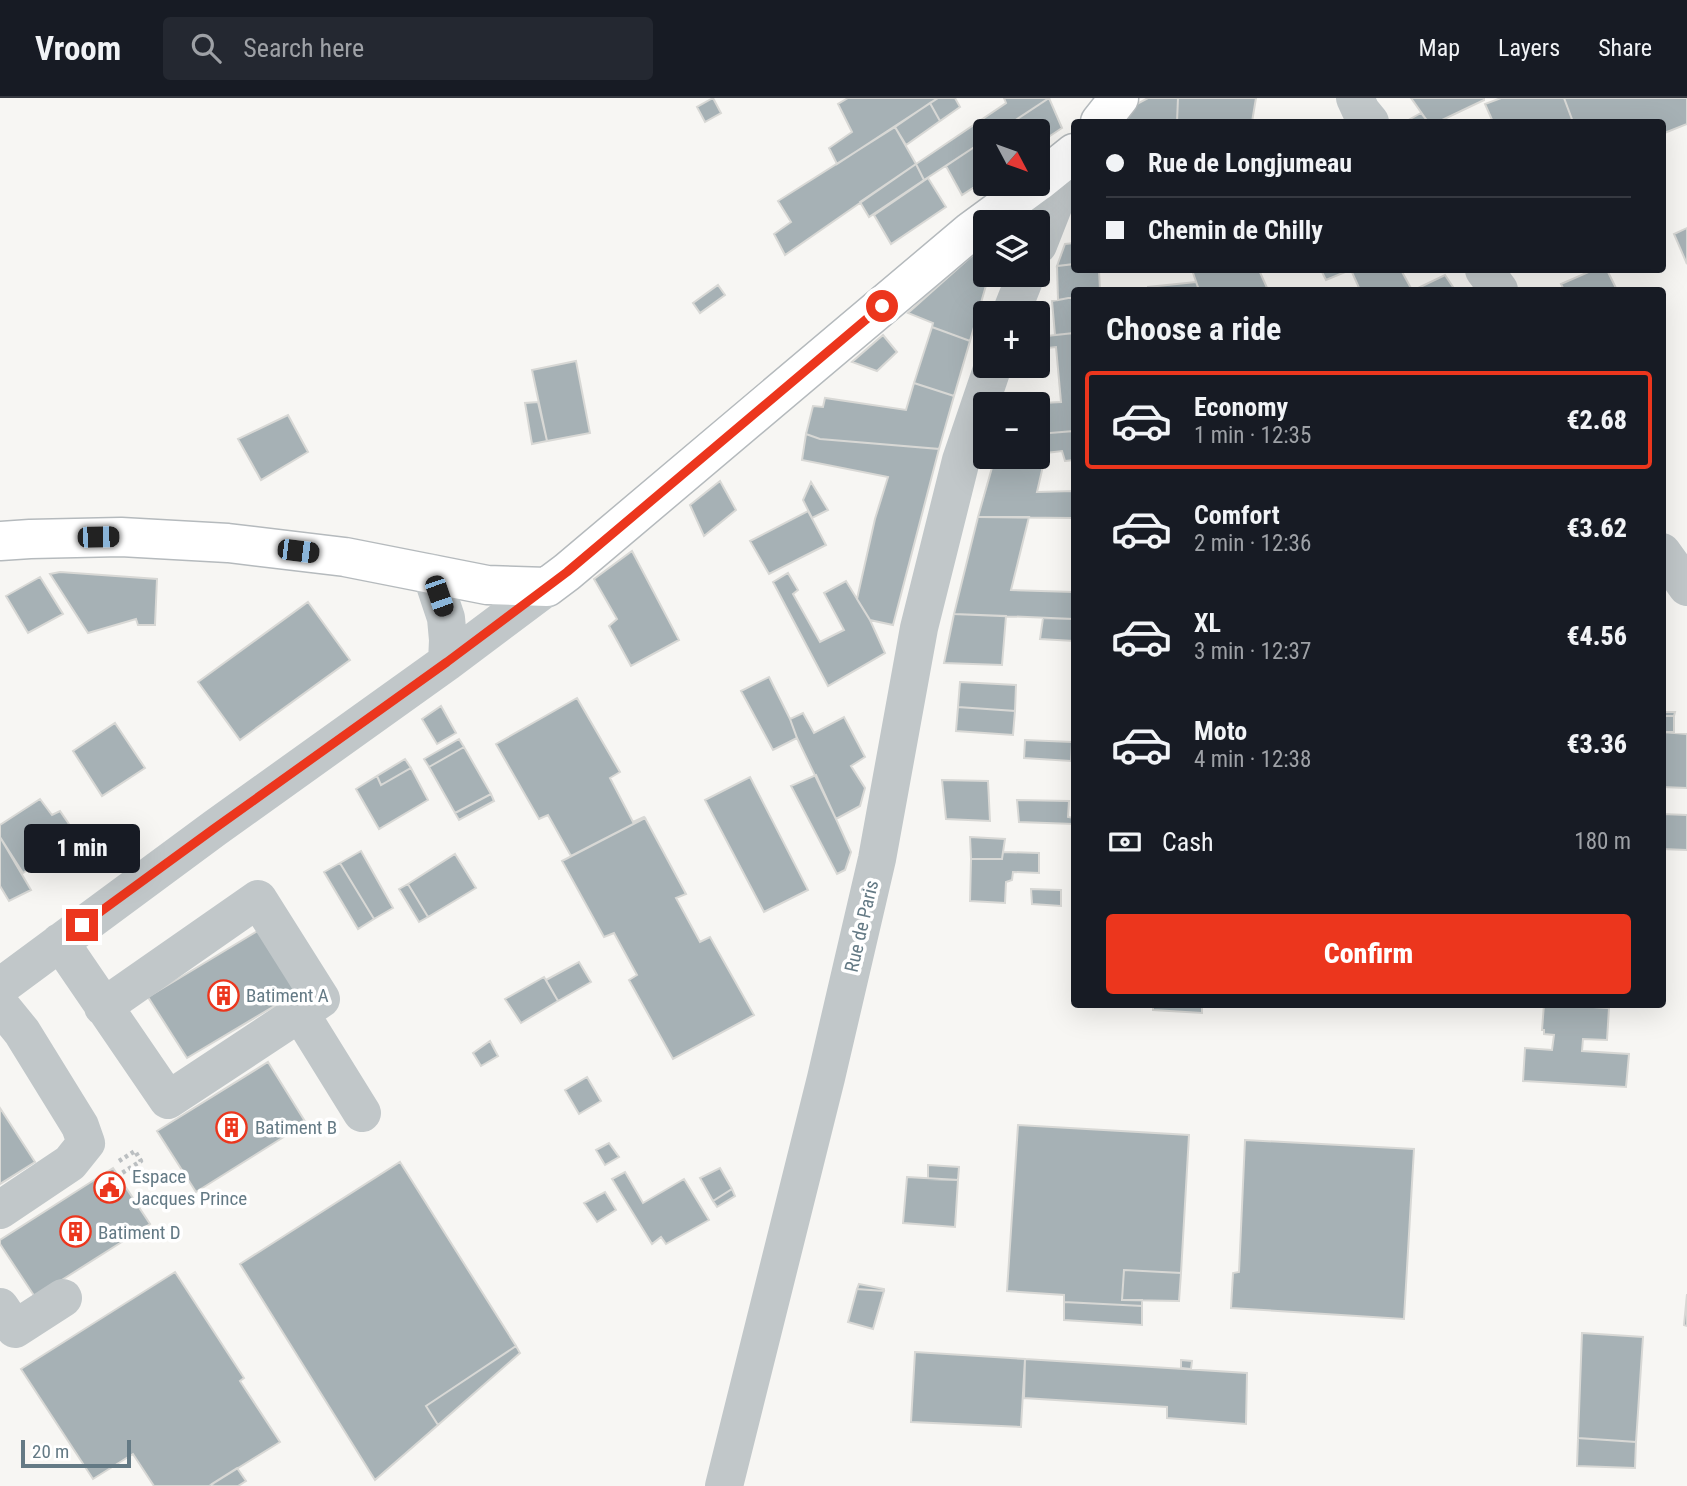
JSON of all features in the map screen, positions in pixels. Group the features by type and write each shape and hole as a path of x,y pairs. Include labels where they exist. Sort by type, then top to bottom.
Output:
{"main road":[{"path":"0,541 121,537 228,543 345,557 486,585 547,587 971,231 1051,172"}],"street":[{"path":"1050,214 1060,189 1051,172"},
{"name":"Rue de Paris","path":"724,1486 826,1078 877,859 919,628 961,460 989,378"},
{"path":"1666,558 1687,587"},
{"path":"431,573 446,618 447,662"},
{"path":"0,987 547,587"},
{"path":"60,942 103,1007 168,1100 321,999 258,899 103,1007"},
{"path":"0,1005 22,1032 80,1126 86,1143 70,1163 0,1210"},
{"path":"300,1013 362,1113"},
{"path":"0,1307 15,1329 63,1298"}],"path":[{"path":"119,1161 135,1151 141,1161 122,1173"}],"building":[{"path":"713,98 721,113 705,122 697,107"},
{"path":"848,98 938,98 837,164 829,148 852,132 838,104"},
{"path":"938,98 955,98 960,107 940,121 930,103"},
{"path":"1004,98 1049,98 1017,119 982,119 1006,103"},
{"path":"1049,98 1062,128 1050,136 1050,119 1017,119"},
{"path":"1148,98 1178,98 1177,119 1122,119 1133,106"},
{"path":"1178,98 1256,98 1252,119 1177,119"},
{"path":"1411,98 1484,98 1444,119 1426,119"},
{"path":"1501,98 1564,98 1572,119 1492,119 1485,104"},
{"path":"1564,98 1687,98 1687,124 1666,132 1666,119 1572,119"},
{"path":"930,103 940,121 906,145 895,127"},
{"path":"1421,113 1426,119 1410,119"},
{"path":"973,125 973,148 924,180 916,164"},
{"path":"895,127 916,164 785,255 774,234 791,222 778,201"},
{"path":"973,148 973,188 962,195 946,166"},
{"path":"916,164 924,180 869,217 860,202"},
{"path":"928,178 946,207 891,244 874,215"},
{"path":"1687,228 1687,264 1674,234"},
{"path":"1071,243 1071,264 1057,266 1065,244"},
{"path":"973,255 973,287 986,287 982,301 973,301 973,331 970,341 932,327 933,323 908,313"},
{"path":"1071,264 1071,273 1099,273 1100,287 1071,287 1071,298 1058,300 1057,266"},
{"path":"1193,273 1260,273 1267,287 1198,287"},
{"path":"1322,273 1343,273 1326,280"},
{"path":"1352,273 1403,273 1410,287 1359,287"},
{"path":"1586,273 1608,273 1616,287 1562,287 1561,284"},
{"path":"1445,275 1453,287 1420,287"},
{"path":"1196,282 1198,287 1148,287"},
{"path":"718,285 725,295 700,313 693,303"},
{"path":"1071,298 1071,333 1055,335 1052,301"},
{"path":"932,327 970,341 954,396 914,383"},
{"path":"1071,333 1071,431 1050,433 1050,403 1061,402 1056,347 1050,348 1050,336"},
{"path":"883,335 897,352 877,371 852,362"},
{"path":"576,361 590,433 547,441 532,370"},
{"path":"914,383 954,396 939,449 820,439 806,434 813,406 823,407 825,398 906,410"},
{"path":"538,402 547,441 532,444 525,403"},
{"path":"288,415 308,452 261,480 238,439"},
{"path":"1071,431 1071,460 1065,461 1062,451 1050,452 1050,433"},
{"path":"806,434 820,439 939,449 893,625 870,620 857,599 875,519 888,477 802,460"},
{"path":"992,469 1042,469 1037,492 1071,491 1071,518 978,517"},
{"path":"720,481 736,510 704,536 690,505"},
{"path":"811,482 828,510 812,518 803,500"},
{"path":"808,511 826,545 769,574 750,541"},
{"path":"978,517 1029,517 1011,590 1071,592 1071,619 954,614"},
{"path":"632,551 679,640 631,666 609,626 617,619 594,579"},
{"path":"60,572 157,579 155,625 138,625 136,619 88,633 50,574"},
{"path":"788,573 798,590 793,594 820,642 844,630 824,593 846,581 870,620 885,653 828,686 773,582"},
{"path":"40,577 63,614 28,633 6,596"},
{"path":"308,602 350,660 240,740 198,682"},
{"path":"954,614 1006,616 1002,665 944,663"},
{"path":"1043,618 1071,619 1071,641 1040,639"},
{"path":"769,677 797,738 773,750 741,691"},
{"path":"960,682 1016,685 1015,711 958,707"},
{"path":"577,698 620,772 610,778 633,822 645,818 571,856 548,815 539,819 496,744"},
{"path":"441,706 456,733 437,744 422,719"},
{"path":"958,707 1015,711 1013,735 956,731"},
{"path":"1666,712 1675,712 1674,716 1666,716"},
{"path":"803,713 814,733 844,717 865,757 851,766 865,788 860,806 836,819 790,719"},
{"path":"1666,716 1674,716 1674,732 1666,732"},
{"path":"115,723 145,768 102,796 73,751"},
{"path":"1666,732 1687,734 1687,788 1666,787"},
{"path":"459,739 464,747 429,767 424,759"},
{"path":"1025,740 1071,742 1071,761 1024,758"},
{"path":"464,747 491,794 455,813 429,767"},
{"path":"405,759 411,768 381,785 377,776"},
{"path":"411,768 428,800 379,829 356,789 377,776 381,785"},
{"path":"816,775 851,852 845,870 837,874 791,786"},
{"path":"750,777 808,890 764,912 705,800"},
{"path":"942,780 988,781 990,821 946,819"},
{"path":"491,794 494,801 459,820 455,813"},
{"path":"40,799 52,815 60,811 73,830 56,840 55,846 42,854 41,862 23,873 0,837 0,825"},
{"path":"1017,800 1069,801 1068,817 1071,818 1071,824 1019,822"},
{"path":"1666,814 1687,815 1687,850 1666,849"},
{"path":"645,818 686,894 676,898 700,942 710,937 754,1015 673,1059 629,980 637,975 614,933 604,937 562,861"},
{"path":"0,837 31,890 9,901 0,886"},
{"path":"970,837 1005,839 1002,859 971,859"},
{"path":"361,851 393,908 374,919 340,863"},
{"path":"1003,852 1039,853 1039,873 1013,872 1012,880 1006,882 1005,903 970,901 971,859 1002,859"},
{"path":"455,854 476,888 428,917 408,884"},
{"path":"340,863 374,919 358,929 324,872"},
{"path":"408,884 428,917 419,922 399,889"},
{"path":"1031,889 1061,890 1061,906 1032,904"},
{"name":"Batiment A","path":"259,930 298,992 187,1058 148,997"},
{"path":"579,962 591,982 558,1001 546,980"},
{"path":"544,977 558,1001 521,1023 505,999"},
{"path":"1202,1008 1202,1013 1153,1010"},
{"path":"1544,1008 1609,1008 1607,1040 1583,1039 1582,1051 1629,1054 1626,1087 1523,1081 1525,1048 1552,1050 1554,1035 1544,1034"},
{"path":"490,1041 498,1056 481,1066 473,1053"},
{"name":"Batiment B","path":"268,1062 306,1123 196,1192 157,1131"},
{"path":"587,1077 601,1101 579,1114 565,1090"},
{"path":"0,1108 35,1162 0,1184"},
{"path":"1018,1125 1189,1135 1181,1273 1124,1270 1122,1300 1142,1300 1142,1306 1064,1302 1064,1295 1007,1291"},
{"path":"1245,1140 1414,1149 1404,1319 1231,1308 1233,1273 1239,1272"},
{"path":"609,1143 619,1157 605,1165 596,1150"},
{"path":"400,1162 516,1346 426,1406 438,1425 375,1480 240,1264"},
{"path":"928,1165 959,1167 958,1180 928,1179"},
{"name":"Batiment D","path":"113,1168 150,1224 35,1297 0,1240"},
{"path":"720,1168 732,1189 713,1201 700,1178"},
{"path":"625,1172 643,1203 684,1179 709,1220 666,1244 661,1237 652,1244 612,1179"},
{"path":"907,1177 958,1180 955,1227 903,1223"},
{"path":"732,1189 735,1196 717,1207 713,1201"},
{"path":"605,1192 616,1210 597,1222 584,1203"},
{"path":"1124,1270 1181,1273 1179,1301 1122,1300"},
{"path":"175,1272 244,1378 240,1381 280,1442 209,1486 154,1486 133,1454 93,1479 21,1369"},
{"path":"859,1284 884,1289 884,1291 857,1289"},
{"path":"857,1289 884,1291 873,1329 848,1322"},
{"path":"1687,1294 1687,1326 1684,1325"},
{"path":"1064,1302 1142,1306 1142,1325 1064,1320"},
{"path":"1582,1333 1643,1337 1636,1442 1578,1438"},
{"path":"516,1346 520,1353 438,1425 426,1406"},
{"path":"915,1352 1025,1359 1021,1427 911,1422"},
{"path":"1025,1359 1247,1373 1246,1424 1167,1418 1167,1407 1024,1398"},
{"path":"1181,1360 1192,1361 1191,1369 1181,1368"},
{"path":"1578,1438 1636,1442 1635,1468 1577,1466"},
{"path":"237,1468 246,1481 238,1486 212,1484"}],"place":[{"name":"Batiment A","path":"223,995"},
{"name":"Batiment B","path":"232,1127"},
{"name":"Espace Jacques Prince","path":"109,1187"},
{"name":"Batiment D","path":"75,1232"}],"route":[{"path":"82,925 447,662 567,572 882,306"}]}
